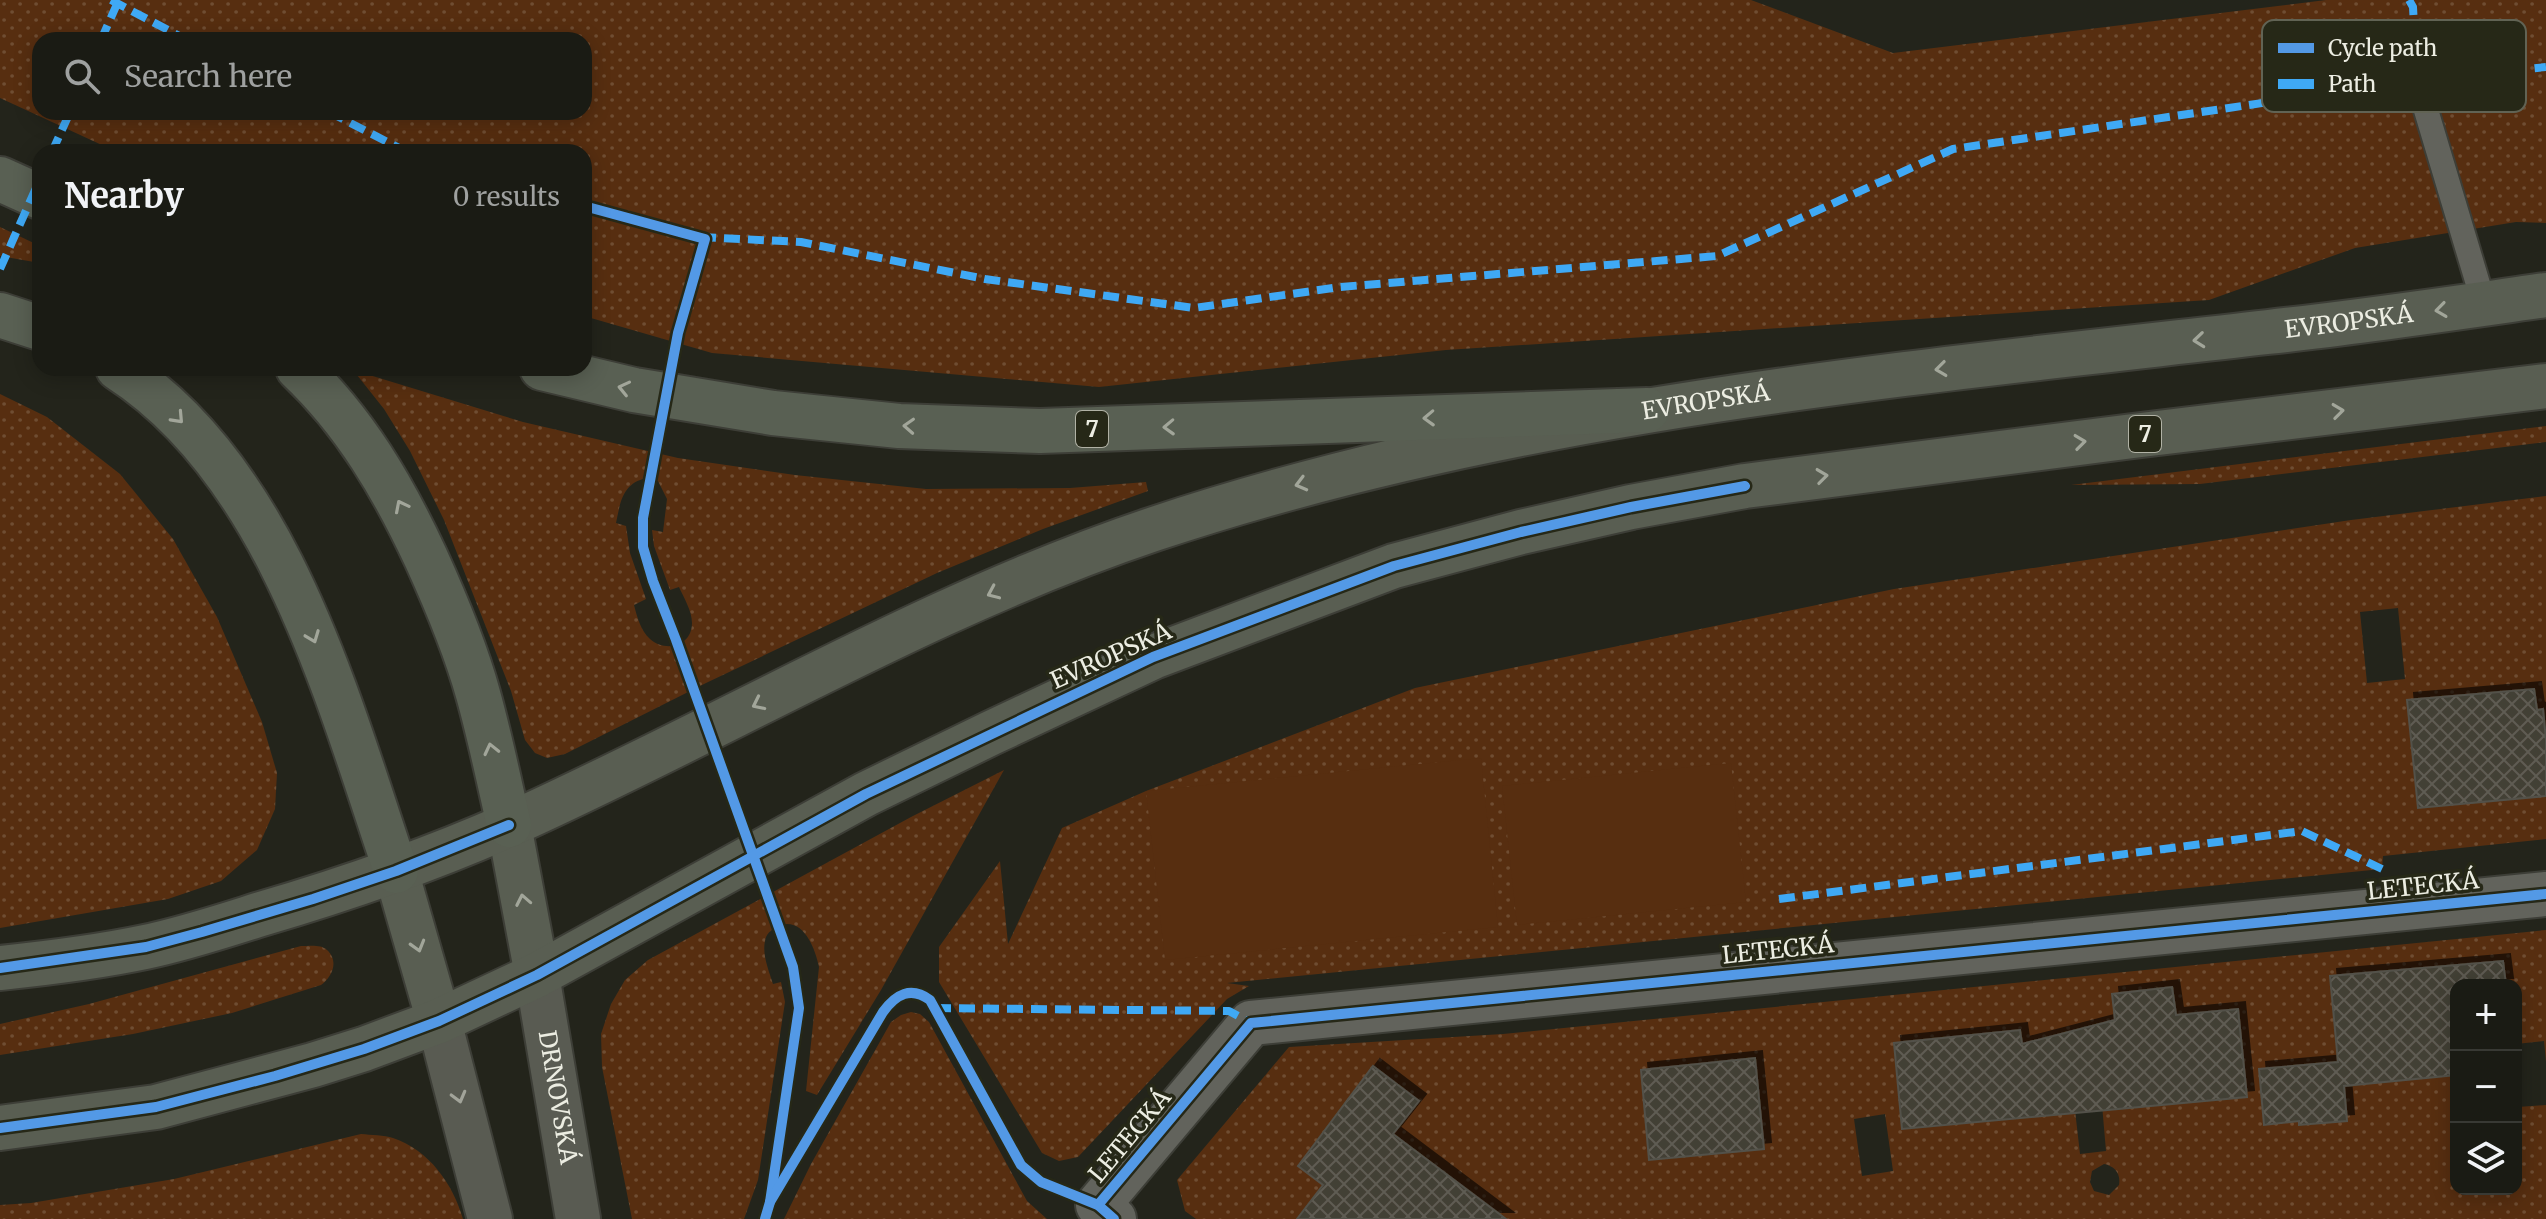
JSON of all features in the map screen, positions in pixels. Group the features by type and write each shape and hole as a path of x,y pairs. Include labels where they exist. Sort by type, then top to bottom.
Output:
{"highway":[{"path":"0,179 32,193"},
{"path":"0,315 32,325"},
{"path":"128,376 169,408 200,441 220,464 256,520 304,614 344,718 396,871"},
{"path":"306,376 352,427 387,479 428,562 456,627 478,694 509,825"},
{"name":"7","path":"575,376 634,390 757,411 899,426 1040,431 1647,410"}],"main road":[{"name":"EVROPSKÁ","path":"0,968 146,947 313,899 396,871 509,825 994,592 1143,533 1220,507 1377,465 1647,410 1818,384 2277,331 2546,295"},
{"name":"EVROPSKÁ","path":"537,975 866,794 991,733 1153,657 1394,566 1521,532 1745,486 2546,386"},
{"path":"509,825 537,975"},
{"path":"396,871 490,1219"},
{"name":"7","path":"0,1128 156,1107 313,1065 439,1021 537,975"},
{"name":"DRNOVSKÁ","path":"537,975 578,1219"}],"street":[{"name":"LETECKÁ","path":"1106,1212 1251,1023 2546,894"}],"lane":[{"path":"2427,112 2484,304"}],"shaded area":[{"path":"0,0 1751,0 1893,53 2326,0 2546,0 2546,223 2516,222 2355,248 2209,300 1446,350 1099,387 712,353 592,318 592,144 100,144 48,120 592,120 592,32 32,32 32,113 0,98"},
{"path":"0,227 32,242 32,262 0,256"},
{"path":"358,376 373,376 523,422 678,458 926,489 1070,488 1146,482 1148,491 1043,529 937,573 565,754 547,758 535,753 525,740 511,691 444,520 410,451 384,409","holes":["643,479 658,481 667,499 663,532 652,530 654,546 670,590 679,587 692,623 691,631 683,642 663,646 650,639 640,624 634,605 646,599 630,553 626,526 616,523 623,496 636,482"]},
{"path":"0,394 47,417 120,474 173,539 217,617 262,722 277,773 275,809 257,850 221,881 168,899 0,928"},
{"path":"2546,426 2546,442 2200,484 2071,485"},
{"path":"2546,496 2546,740 2543,710 2537,710 2418,808 2546,796 2546,839 2383,856 2382,869 1227,983 1249,986 1227,999 1078,1157 1059,1161 1042,1153 939,982 939,947 1000,861 1008,944 1062,828 1146,791 1415,688 1894,589 2351,520","holes":["2398,608 2405,679 2367,683 2360,612"]},
{"path":"1481,758 1498,927 1165,960 1146,791"},
{"path":"1731,763 1746,902 1517,925 1502,786"},
{"path":"1004,770 881,990 817,1095 806,1091 819,967 817,959 806,935 793,925 776,927 766,936 764,952 768,968 773,984 781,982 785,1002 758,1180 744,1219 632,1219 602,1067 601,1034 611,1004 625,980 648,960"},
{"path":"2546,930 2546,1062 2544,1041 2522,1043 2522,979 2457,979 2455,965 2330,976 2339,1067 2293,1072 2300,1125 2347,1120 2344,1086 2450,1076 2450,1195 2522,1195 2522,1107 2546,1105 2546,1219 1506,1219 1373,1119 1385,1102 1406,1118 1419,1101 1373,1067 1298,1166 1323,1185 1322,1219 1196,1219 1185,1211 1177,1180 1289,1047 1503,1034","holes":["2171,987 2176,1015 2238,1009 2247,1096 2183,1102 2115,1020 2112,994","2020,1031 2029,1117 1902,1129 1894,1043","1755,1059 1764,1149 1649,1160 1641,1070","2291,1066 2296,1121 2264,1125 2259,1069","2100,1081 2106,1151 2080,1154 2072,1084","1885,1114 1893,1171 1862,1176 1854,1119","2108,1165 2118,1174 2119,1185 2109,1195 2094,1191 2090,1182 2092,1171"]},
{"path":"301,946 322,947 331,955 333,969 321,985 232,1013 133,1034 0,1055 0,1024 89,1004"},
{"path":"911,1012 920,1014 929,1022 1027,1201 1047,1219 784,1219 811,1164 891,1022"},
{"path":"361,1134 393,1138 418,1151 446,1181 463,1219 0,1219 0,1205 31,1203 174,1179"}],"building":[{"path":"2534,689 2537,710 2543,709 2546,796 2418,808 2407,700"},
{"path":"2503,961 2505,979 2450,979 2450,1076 2344,1086 2347,1121 2264,1125 2259,1069 2338,1062 2330,976"},
{"path":"2172,987 2176,1015 2238,1009 2247,1097 1902,1129 1894,1043 2020,1030 2022,1044 2115,1020 2112,994"},
{"path":"1755,1058 1764,1149 1649,1160 1641,1070"},
{"path":"1373,1066 1419,1101 1393,1134 1506,1219 1297,1219 1323,1185 1298,1166"}],"marked path":[{"path":"111,0 172,32"},
{"path":"2409,0 2414,20"},
{"path":"105,32 117,4"},
{"path":"2526,69 2546,67"},
{"path":"700,237 801,242 985,279 1194,308 1340,287 1717,256 1953,149 2262,103"},
{"path":"56,144 66,120"},
{"path":"345,120 391,144"},
{"path":"0,269 32,197"},
{"path":"1779,899 2302,831 2382,869"},
{"path":"935,1008 1229,1011 1251,1023"}],"cycle path":[{"path":"592,208 705,239 678,333 643,518 643,547 793,967 799,1008 770,1202"},
{"path":"0,1128 156,1107 364,1049 439,1021 537,975 866,794 1153,657 1394,566 1521,532 1745,486"},
{"path":"0,968 146,947 202,932 396,871 509,825"},
{"path":"1098,1205 1251,1023 2546,894"},
{"path":"765,1219 770,1202 883,1012 893,1001 910,993 930,1000 1021,1165 1041,1182 1098,1205 1114,1219"}]}
